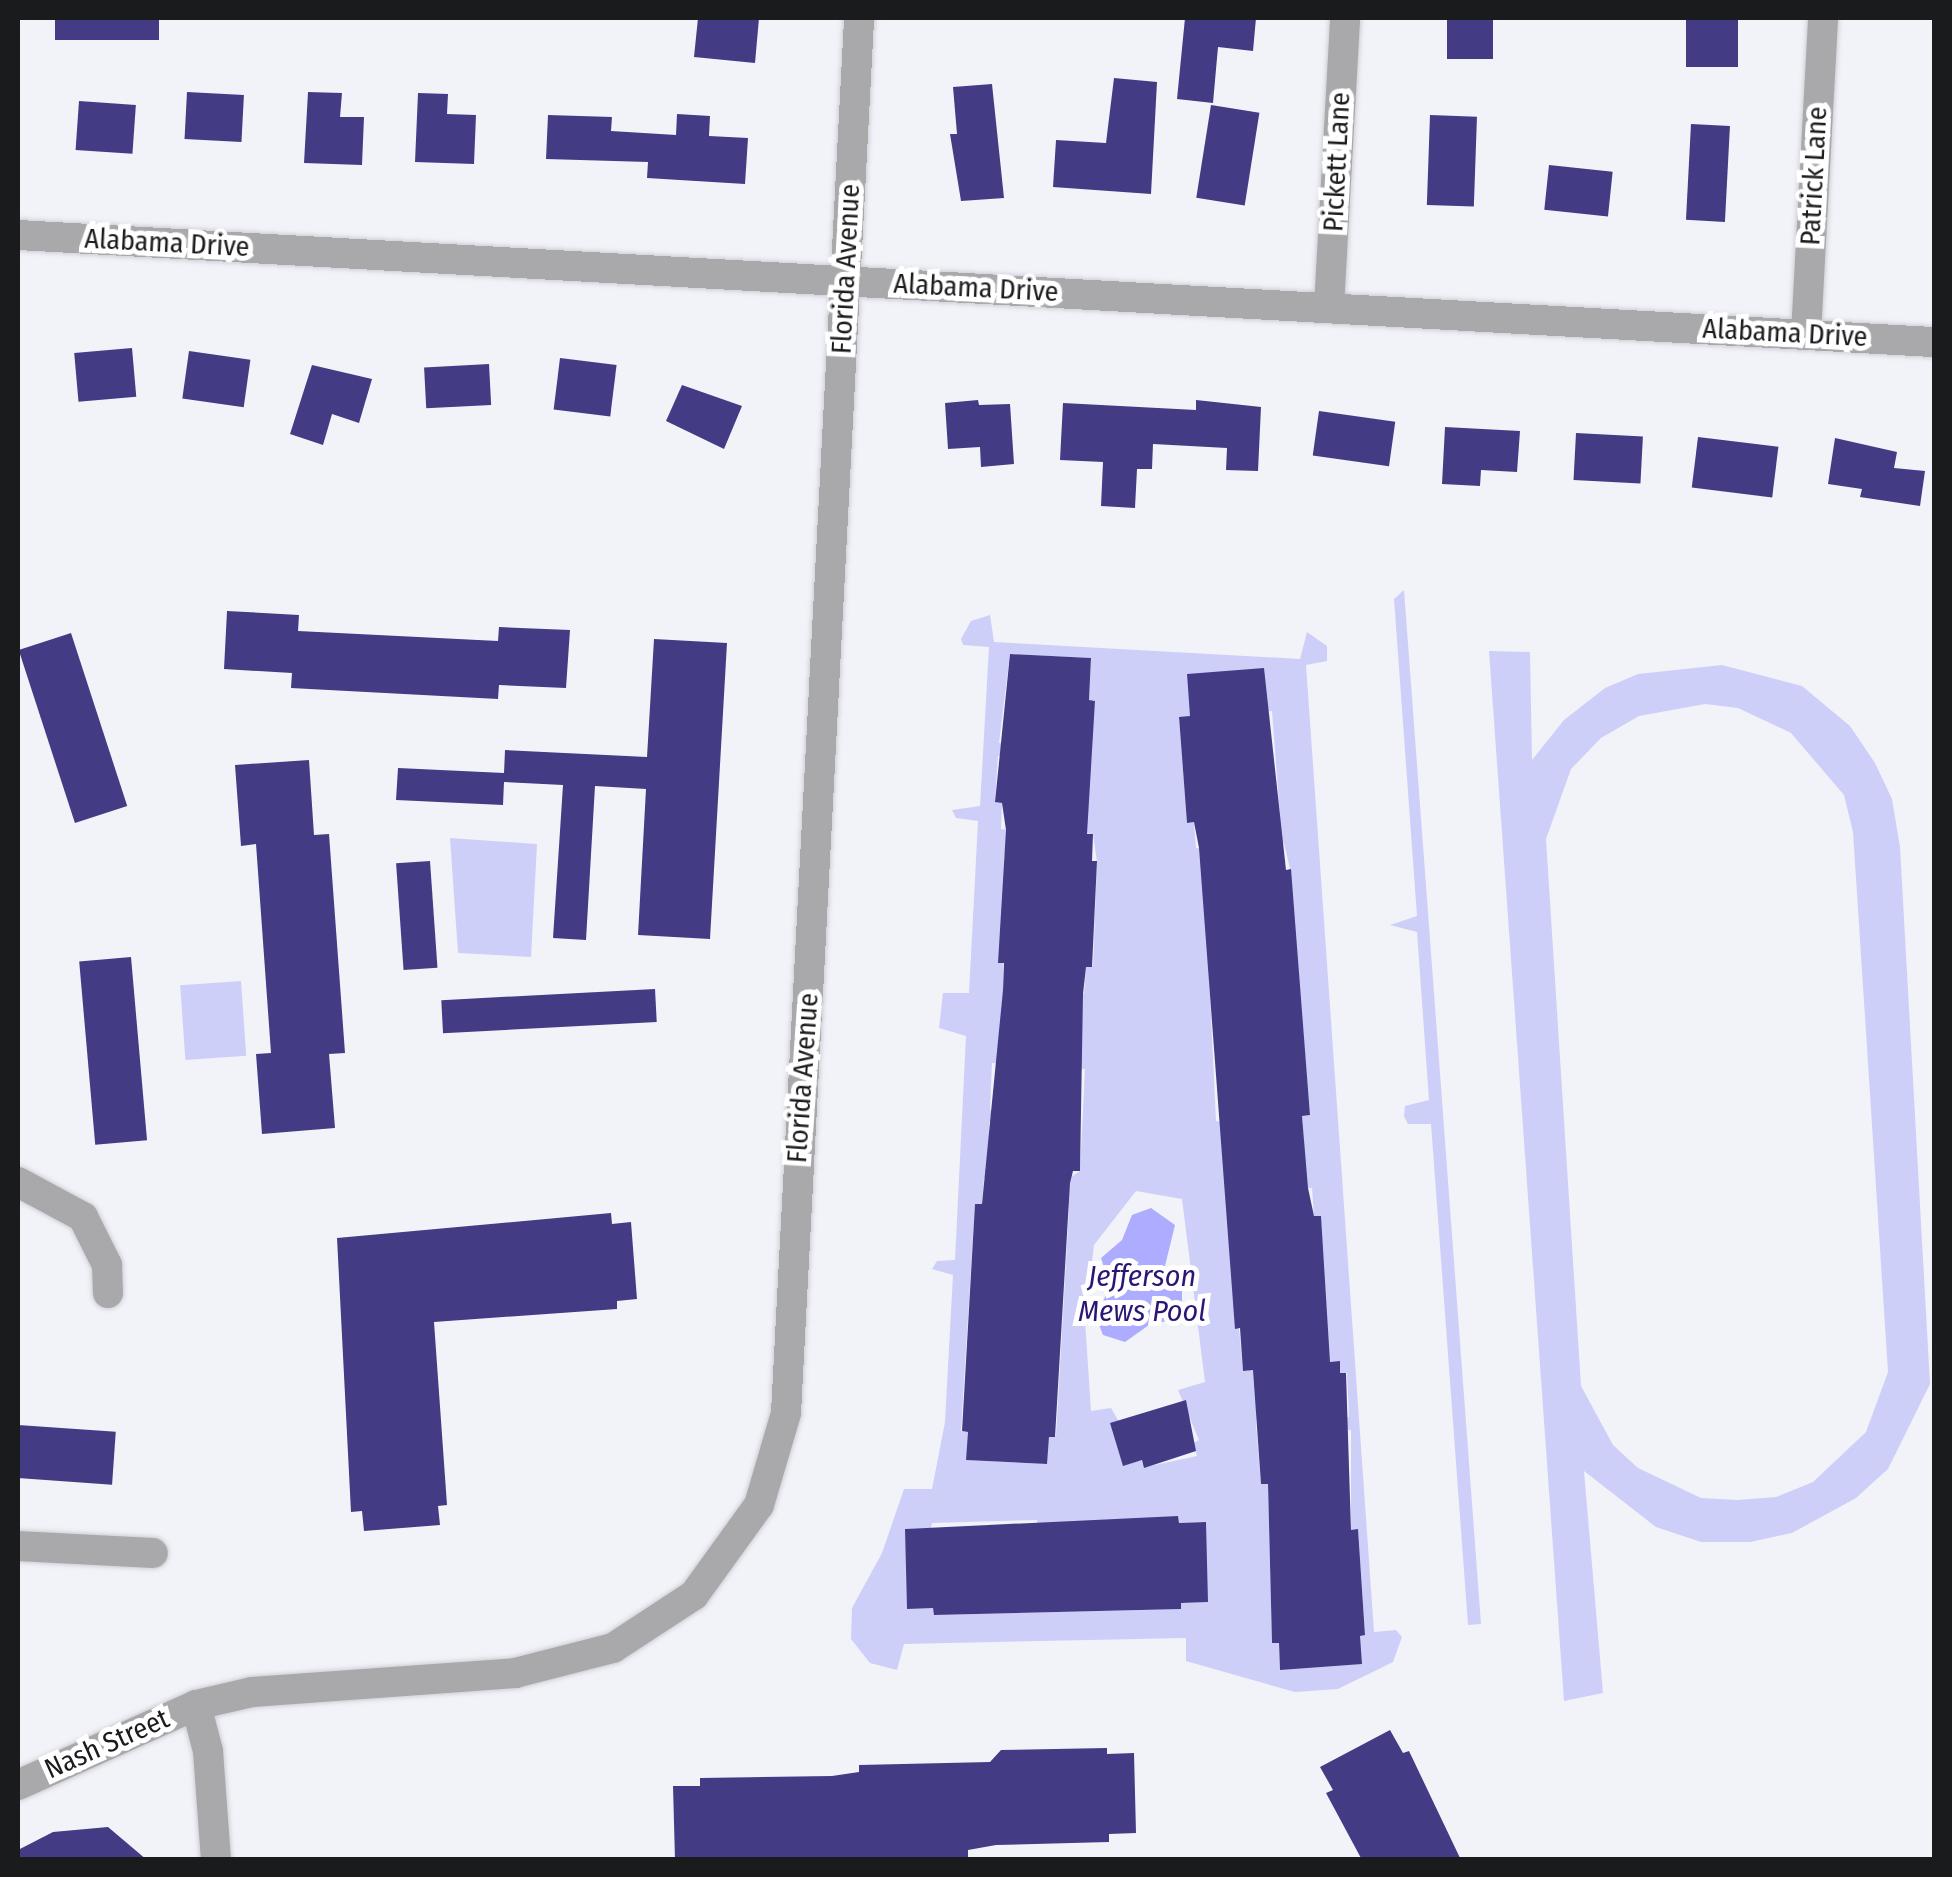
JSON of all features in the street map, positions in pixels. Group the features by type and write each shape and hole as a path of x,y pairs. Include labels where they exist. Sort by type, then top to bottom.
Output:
{"street":[{"name":"Florida Avenue","path":"196,1704 252,1692 565,1665 613,1648 694,1595 759,1505 786,1412 860,18"},
{"name":"Pickett Lane","path":"1329,307 1345,18"},
{"name":"Patrick Lane","path":"1806,334 1823,18"},
{"name":"Alabama Drive","path":"18,235 1934,342"},
{"path":"18,1182 83,1217 107,1265 108,1293"},
{"path":"18,1546 153,1553"},
{"name":"Nash Street","path":"18,1785 196,1704"},
{"path":"196,1704 208,1751 216,1860"}],"shaded area":[{"path":"1404,590 1481,1624 1468,1625 1431,1124 1408,1124 1404,1116 1405,1106 1429,1100 1417,932 1390,925 1417,916 1394,599"},
{"path":"990,615 994,642 1300,659 1307,632 1327,646 1327,661 1306,665 1374,1632 1396,1630 1402,1637 1393,1662 1338,1689 1295,1692 1186,1661 1186,1638 904,1644 897,1670 870,1663 851,1639 852,1608 882,1553 904,1489 932,1489 945,1422 953,1275 932,1269 937,1261 955,1260 966,1036 939,1028 943,993 969,993 978,821 956,818 952,810 980,806 989,647 963,645 961,639 971,621","holes":["1010,654 1091,658 1089,700 1095,701 1082,833 1093,834 1097,862 1093,966 1086,967 1084,994 1003,990 1004,857 1012,830 1001,829 1002,803 995,801 998,756 1006,755 1006,743 999,743","1272,711 1280,816 1276,843 1284,843 1290,869 1310,1115 1302,1116 1304,1143 1216,1121 1203,848 1196,848 1194,822 1187,823 1179,718","992,1063 1085,1069 1080,1171 1063,1182 1069,1209 1056,1436 1049,1437 1046,1464 967,1460 968,1432 961,1431 975,1204 982,1204 984,1178 991,1178 989,1122 996,1122 997,1111 990,1110","1312,1188 1314,1216 1321,1217 1325,1362 1339,1362 1340,1373 1347,1373 1349,1417 1342,1418 1343,1430 1351,1430 1351,1530 1358,1530 1365,1634 1280,1669 1279,1643 1272,1642 1268,1484 1261,1484 1256,1424 1258,1370 1243,1370 1226,1194","1136,1191 1182,1199 1205,1382 1178,1390 1199,1440 1193,1443 1197,1456 1145,1467 1111,1408 1091,1411 1085,1320 1094,1245","1178,1516 1179,1523 1205,1522 1207,1602 1181,1603 1181,1609 935,1615 933,1608 907,1608 906,1529 931,1528 932,1523 1037,1520 1038,1527"]},
{"path":"1489,651 1530,652 1532,760 1564,720 1605,688 1638,674 1722,665 1802,686 1850,726 1875,763 1892,799 1900,847 1930,1384 1888,1469 1856,1498 1792,1533 1750,1542 1701,1542 1656,1527 1584,1471 1603,1693 1564,1701","holes":["1705,704 1738,708 1791,733 1844,795 1853,832 1888,1372 1866,1432 1813,1482 1776,1497 1737,1500 1701,1498 1638,1468 1613,1445 1581,1386 1546,839 1571,769 1601,738 1639,716"]},
{"path":"450,838 537,844 531,957 458,953"},
{"path":"241,981 246,1056 185,1060 180,985"}],"water":[{"name":"Jefferson Mews Pool","path":"1151,1208 1175,1225 1165,1266 1182,1291 1182,1308 1175,1319 1149,1325 1125,1342 1103,1335 1096,1317 1110,1286 1101,1258 1122,1240 1132,1215"}],"building":[{"path":"55,18 159,18 159,40 55,40"},
{"path":"698,18 759,18 755,63 694,57"},
{"path":"1185,18 1256,18 1253,51 1218,47 1213,103 1177,99"},
{"path":"1447,18 1493,18 1493,59 1447,59"},
{"path":"1686,18 1738,18 1738,67 1686,67"},
{"path":"1114,78 1157,82 1151,194 1053,187 1056,140 1106,143"},
{"path":"992,84 1004,198 961,201 950,134 957,134 953,87"},
{"path":"187,92 244,95 241,142 185,139"},
{"path":"308,92 342,93 340,117 364,117 362,165 304,163"},
{"path":"418,93 448,94 447,114 476,115 474,164 415,162"},
{"path":"79,101 136,105 132,154 76,150"},
{"path":"1211,105 1259,113 1245,206 1196,198"},
{"path":"677,114 710,116 709,136 748,138 745,184 647,178 648,162 546,159 548,115 612,117 611,131 676,135"},
{"path":"1430,115 1477,117 1474,207 1427,205"},
{"path":"1691,124 1730,126 1725,222 1686,220"},
{"path":"1549,165 1613,172 1608,216 1544,210"},
{"path":"132,348 136,397 78,402 74,353"},
{"path":"189,351 250,360 244,407 182,399"},
{"path":"560,358 617,365 610,417 554,410"},
{"path":"489,364 491,405 426,408 424,367"},
{"path":"312,365 372,379 359,423 332,414 323,445 290,434"},
{"path":"682,385 742,406 724,449 666,421"},
{"path":"978,400 979,405 1010,404 1014,464 981,467 980,447 948,449 945,403"},
{"path":"1196,400 1261,407 1258,471 1226,470 1227,448 1153,444 1152,469 1137,469 1135,508 1101,506 1103,462 1060,460 1063,403 1196,410"},
{"path":"1319,411 1395,422 1389,466 1313,456"},
{"path":"1445,427 1520,431 1517,472 1481,470 1480,486 1442,484"},
{"path":"1576,433 1643,437 1640,483 1574,480"},
{"path":"1698,437 1778,447 1772,497 1692,488"},
{"path":"1835,438 1897,452 1894,468 1925,471 1920,506 1860,497 1862,489 1828,484"},
{"path":"227,611 299,615 298,631 498,641 499,627 570,630 566,688 499,685 498,699 291,688 292,673 224,669"},
{"path":"71,633 127,806 75,823 19,650"},
{"path":"654,639 727,643 710,939 638,935 646,789 595,786 586,940 553,938 563,785 504,782 503,805 396,800 398,768 504,773 505,750 647,757"},
{"path":"1010,654 1091,658 1089,700 1095,701 1087,834 1093,834 1092,861 1097,861 1092,967 1086,967 1083,994 1080,1171 1073,1171 1070,1183 1055,1437 1049,1437 1047,1464 966,1460 968,1432 962,1431 975,1204 982,1204 1003,990 1004,963 998,963 1006,830 1002,803 995,802"},
{"path":"1264,668 1286,870 1291,869 1310,1115 1302,1116 1308,1188 1314,1216 1321,1216 1330,1362 1340,1361 1340,1373 1346,1373 1351,1530 1358,1529 1365,1635 1360,1636 1362,1664 1280,1670 1279,1643 1272,1643 1268,1484 1261,1484 1253,1370 1243,1371 1240,1328 1235,1329 1199,848 1194,822 1187,823 1179,717 1190,716 1187,674"},
{"path":"309,760 314,835 329,834 345,1053 329,1054 335,1128 262,1134 256,1054 271,1053 256,844 241,846 235,765"},
{"path":"430,861 437,968 404,970 396,863"},
{"path":"131,957 147,1140 95,1145 79,962"},
{"path":"655,989 657,1022 443,1033 441,1000"},
{"path":"611,1213 612,1224 631,1222 637,1299 617,1301 617,1309 434,1322 447,1505 438,1506 440,1525 364,1531 362,1511 351,1512 337,1238"},
{"path":"1186,1400 1196,1451 1144,1468 1142,1460 1123,1466 1110,1423"},
{"path":"18,1425 116,1432 112,1485 18,1478"},
{"path":"1178,1516 1179,1523 1206,1522 1208,1602 1181,1603 1181,1609 934,1615 933,1608 907,1609 905,1529"},
{"path":"1390,1730 1403,1753 1409,1751 1461,1860 1362,1860 1326,1793 1333,1790 1320,1767"},
{"path":"1107,1748 1107,1754 1134,1753 1136,1833 1109,1834 1109,1842 996,1845 968,1850 968,1857 675,1860 673,1786 700,1786 700,1778 832,1776 859,1772 859,1765 990,1762 1001,1750"},
{"path":"108,1827 147,1860 18,1860 18,1850 53,1832"}]}
